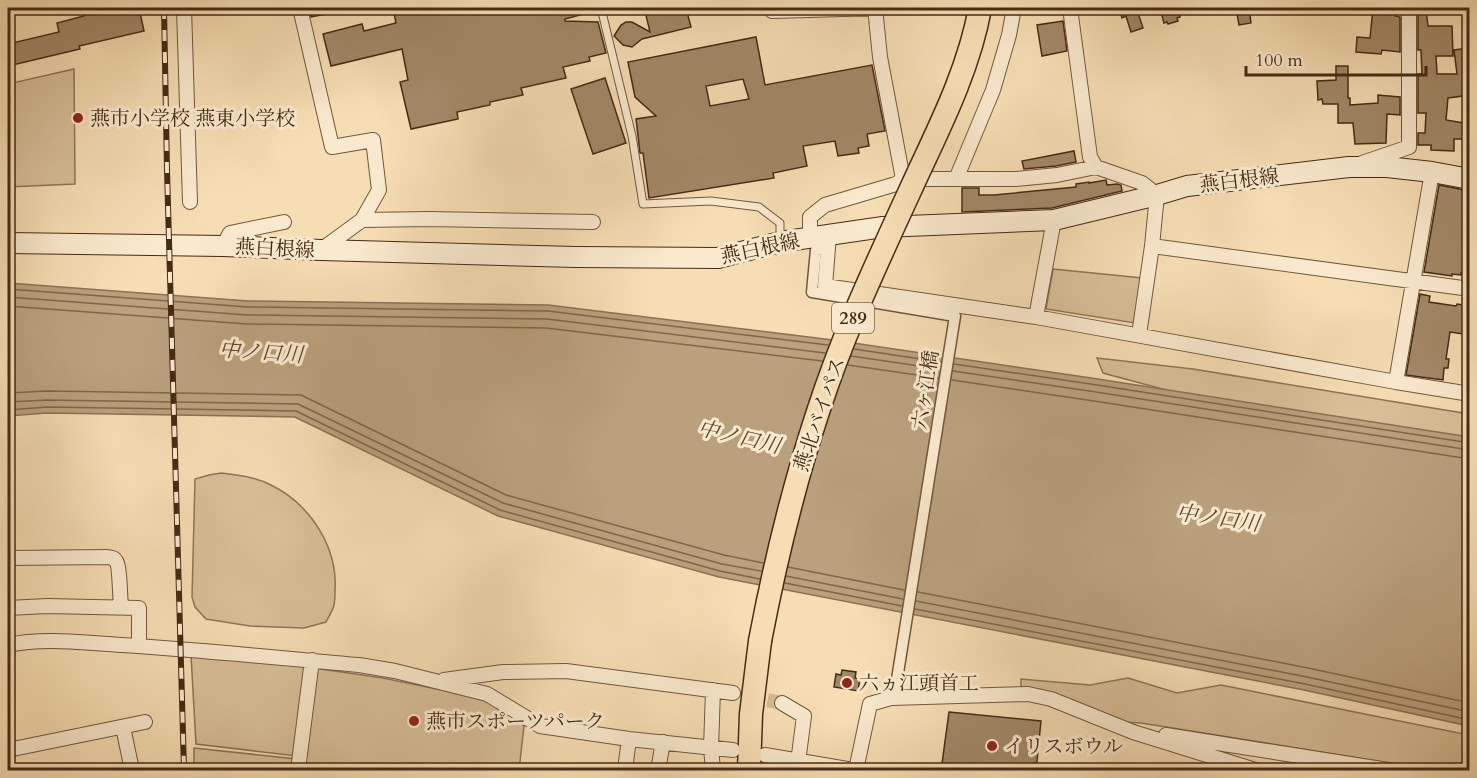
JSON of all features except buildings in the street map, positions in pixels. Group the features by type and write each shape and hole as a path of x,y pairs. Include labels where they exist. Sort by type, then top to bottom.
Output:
{"highway":[{"name":"燕北バイパス","path":"757,763 751,714 760,640 783,532 814,421 852,320 940,127 963,67 980,8"}],"main road":[{"name":"燕白根線","path":"8,243 223,246 576,257 718,258 780,242 822,240 883,227 1054,220 1187,186 1349,167 1387,167 1470,179"}],"street":[{"path":"184,8 189,202"},
{"path":"300,8 332,147 373,140 379,190 362,220 321,250"},
{"path":"772,11 878,8 880,57 903,179"},
{"path":"956,179 993,90 1009,35 1014,8"},
{"path":"1070,8 1090,157 1096,167"},
{"path":"1349,167 1409,147 1409,8"},
{"path":"1139,335 1158,195 1142,183 1096,167 1057,175 1016,179 903,179 896,184 825,205 810,217 822,240 825,286 1036,317 1470,394"},
{"path":"1396,382 1432,172"},
{"path":"362,220 593,222"},
{"path":"1036,317 1054,220"},
{"path":"223,246 230,233 284,222"},
{"name":"六ヶ江橋","path":"822,240 816,250 812,292 955,316 894,698"},
{"path":"1152,246 1470,289"},
{"path":"8,558 114,558 117,564 121,607"},
{"path":"8,608 47,606 139,608 139,646"},
{"path":"8,645 40,641 139,646 359,665 395,671 487,694 540,726 733,750"},
{"path":"298,771 312,660"},
{"path":"436,681 503,672 566,671 734,693"},
{"path":"713,690 711,748 713,771"},
{"path":"757,763 854,771 870,704 891,698 1028,694 1051,699 1123,728 1255,771"},
{"path":"782,704 804,716 797,766"},
{"path":"8,750 145,722"},
{"path":"123,727 132,771"},
{"path":"1123,728 1388,771"},
{"path":"625,771 629,738"},
{"path":"658,771 663,742"}],"lane":[{"path":"601,8 632,136 644,204 711,201 759,207 780,223 780,242"}],"shaded area":[{"path":"74,69 75,184 8,187 8,84"},
{"path":"1053,269 1142,278 1135,323 1046,309"},
{"path":"1097,358 1193,369 1469,414 1469,446 1211,402 1103,373"},
{"path":"221,473 253,478 285,493 298,503 319,529 332,559 335,575 333,609 326,622 304,628 250,626 206,619 195,607 192,597 195,479"},
{"path":"191,655 300,664 305,669 297,756 196,744"},
{"name":"燕市スポーツパーク","path":"314,668 383,678 492,702 515,716 524,726 519,770 303,770"},
{"path":"1128,678 1177,693 1221,685 1469,735 1469,770 1433,770 1123,722 1021,687 1021,679 1090,685"},
{"path":"194,748 297,759 295,770 194,770"}],"water":[{"name":"中ノ口川","path":"8,283 248,301 548,305 833,340 1469,437 1469,726 1304,690 719,577 498,516 295,417 47,413 8,416"}],"tunnel":[{"path":"747,696 782,703"}],"railway":[{"path":"164,8 184,770"}],"place":[{"name":"燕市小学校 燕東小学校","path":"78,118"},
{"name":"六ヵ江頭首工","path":"847,683"},
{"name":"燕市スポーツパーク","path":"414,721"},
{"name":"イリスボウル","path":"992,746"}]}
